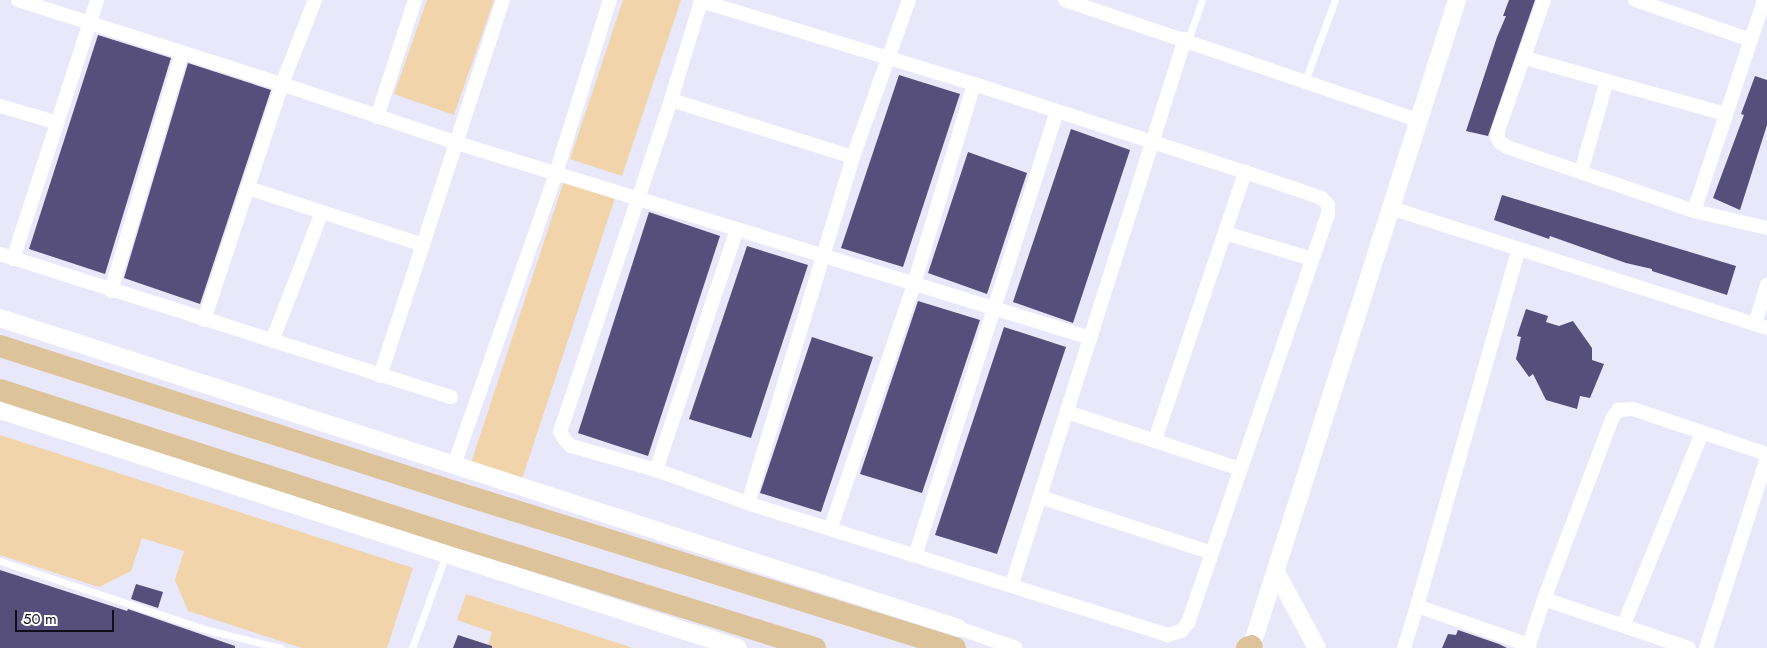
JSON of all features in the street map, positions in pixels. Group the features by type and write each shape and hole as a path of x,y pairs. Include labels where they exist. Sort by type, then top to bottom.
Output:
{"main road":[{"path":"0,346 471,497 955,641"},
{"path":"0,390 458,537 815,648"}],"street":[{"path":"18,0 282,84 457,143 1091,338"},
{"path":"97,0 58,123 6,257 451,397"},
{"path":"204,320 282,84 315,0"},
{"path":"377,117 415,0"},
{"path":"380,376 503,0"},
{"path":"454,465 474,402 556,173 610,0"},
{"path":"748,502 853,157 909,0"},
{"path":"1065,0 1418,120"},
{"path":"1250,647 1276,572 1392,208 1418,120 1458,0"},
{"path":"1544,0 1497,137 1507,147 1694,211 1767,228"},
{"path":"1634,0 1751,40"},
{"path":"1694,211 1764,0"},
{"path":"701,1 887,59 974,84 1246,172 1322,198 1328,205 1328,214 1188,623 1181,631 1168,635 1012,584 915,556 656,470 571,446 560,432 671,100 701,1"},
{"path":"1012,584 1187,40"},
{"path":"111,291 182,53"},
{"path":"1524,58 1726,114"},
{"path":"1581,172 1607,81"},
{"path":"831,527 914,284 974,84"},
{"path":"671,100 853,157"},
{"path":"0,106 58,123"},
{"path":"915,556 1057,111"},
{"path":"1155,440 1246,172"},
{"path":"248,188 423,245"},
{"path":"1392,208 1761,326 1767,285"},
{"path":"272,341 322,212"},
{"path":"656,470 737,229"},
{"path":"1225,233 1312,259"},
{"path":"1404,648 1519,249"},
{"path":"0,318 454,465 955,641 1016,648"},
{"path":"1417,606 1529,646 1544,599 1612,419 1618,410 1633,409 1767,454"},
{"path":"0,410 738,648"},
{"path":"1067,412 1240,469"},
{"path":"1624,624 1702,433"},
{"path":"1706,648 1767,458"},
{"path":"1040,497 1212,553"},
{"path":"1276,572 1317,648"},
{"path":"1544,599 1624,624 1690,648"}],"lane":[{"path":"1187,40 1202,0"},
{"path":"1306,81 1335,0"},
{"path":"412,648 446,554"},
{"path":"0,562 204,629 281,648"}],"shaded area":[{"path":"427,0 494,0 454,115 394,94"},
{"path":"623,0 681,0 622,176 570,159"},
{"path":"564,181 615,198 519,488 468,472"},
{"path":"0,435 413,568 387,648 302,648 188,611 175,580 184,551 142,538 131,571 99,587 0,555"},
{"path":"466,594 633,648 487,648 492,632 457,620"}],"building":[{"path":"1509,0 1535,0 1488,136 1466,131 1497,37 1506,16 1503,16"},
{"path":"98,35 171,58 105,274 29,249"},
{"path":"188,63 271,90 200,304 124,278"},
{"path":"899,75 960,94 903,267 841,248"},
{"path":"1755,76 1767,80 1767,125 1740,210 1713,198 1744,115 1741,114"},
{"path":"1071,129 1130,150 1073,323 1013,302"},
{"path":"968,152 1027,173 987,294 928,273"},
{"path":"1502,195 1736,266 1727,295 1652,271 1652,269 1626,263 1550,236 1549,239 1494,220"},
{"path":"649,212 720,236 648,456 578,433"},
{"path":"747,246 808,265 751,438 689,419"},
{"path":"918,301 980,320 922,493 860,474"},
{"path":"1526,309 1548,316 1546,322 1559,326 1573,321 1592,348 1592,360 1604,364 1590,398 1580,396 1577,409 1546,400 1533,374 1529,377 1516,359 1521,337 1517,336"},
{"path":"1004,327 1066,347 997,554 935,535"},
{"path":"812,337 873,357 821,512 760,493"},
{"path":"0,570 127,611 128,609 235,646 235,648 0,648"},
{"path":"136,584 163,592 158,608 131,599"},
{"path":"1458,630 1507,648 1442,648 1448,634 1456,635"},
{"path":"458,635 492,646 492,648 453,648"}]}
